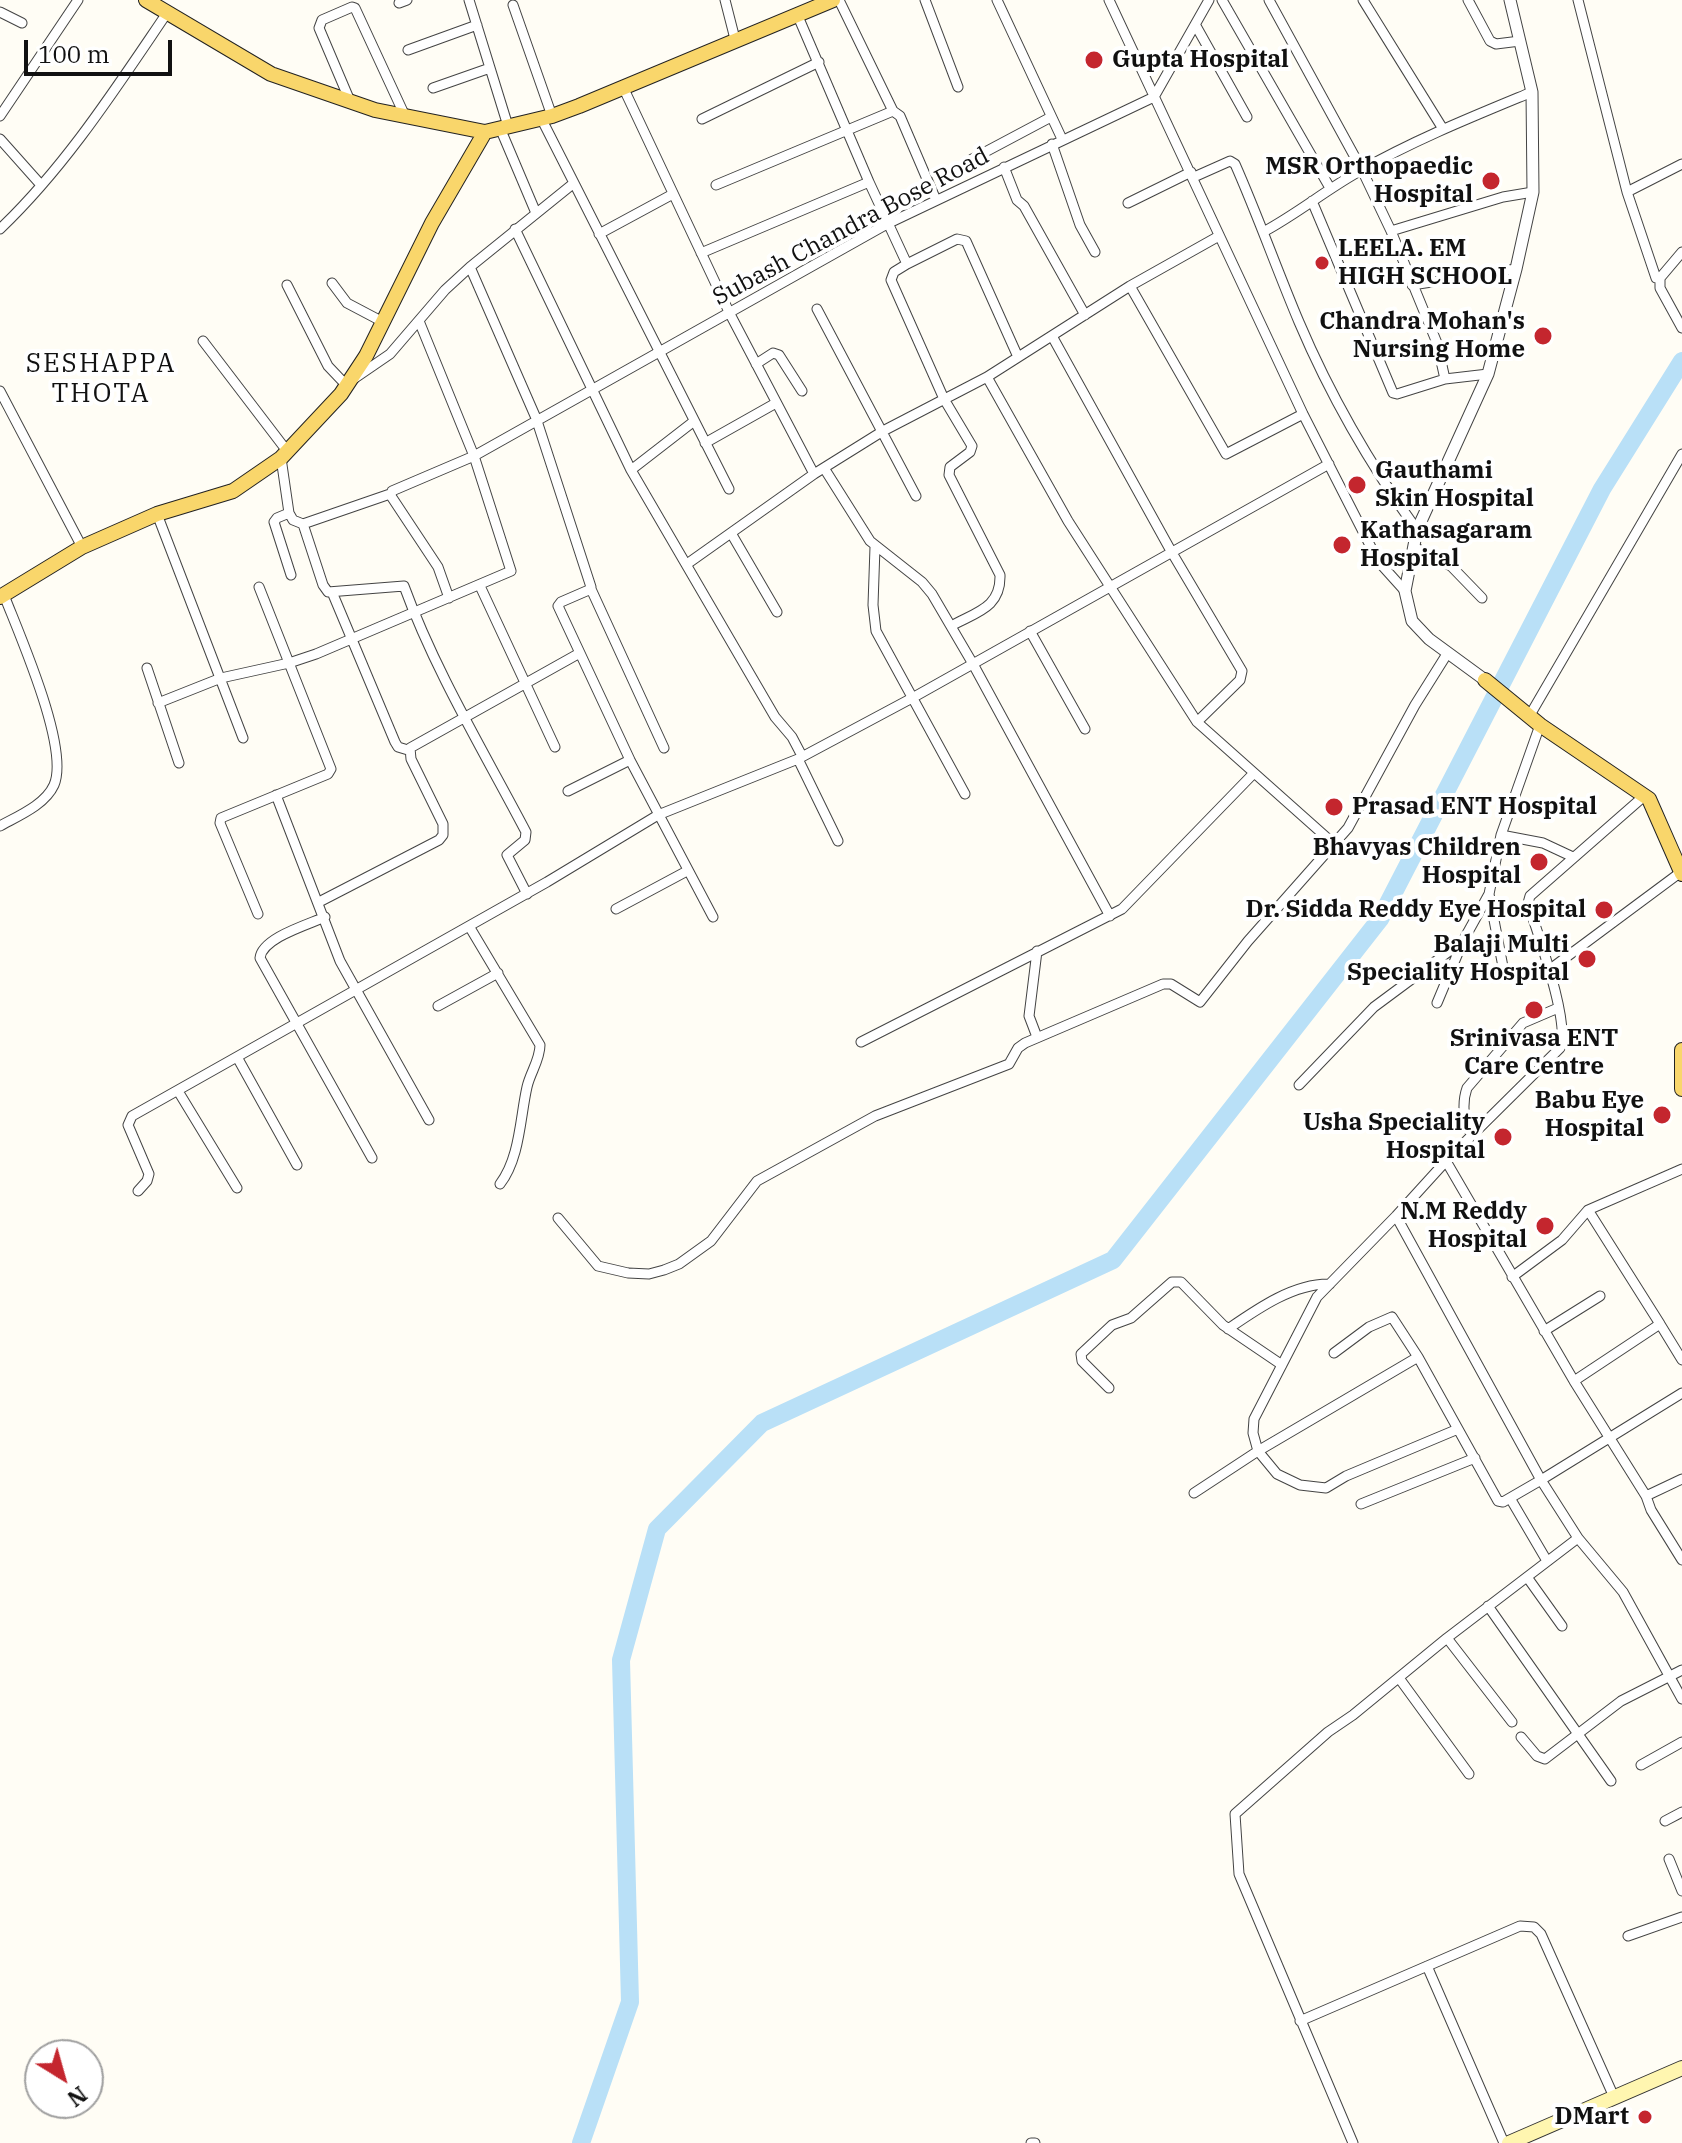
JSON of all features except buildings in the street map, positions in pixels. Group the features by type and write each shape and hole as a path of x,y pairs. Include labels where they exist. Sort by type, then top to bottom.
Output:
{"main road":[{"path":"146,0 271,74 405,116 498,129 546,117 833,0"},
{"path":"2,596 82,547 157,514 233,491 284,454 348,384 366,356 432,223 498,129"},
{"path":"1485,680 1532,718 1649,799 1682,873"},
{"path":"1682,1050 1682,1089"},
{"path":"1506,2143 1682,2068"}],"street":[{"path":"1,111 78,0"},
{"path":"469,0 490,68 498,129 536,213"},
{"path":"725,0 735,39"},
{"path":"839,0 893,111 900,116 936,200"},
{"path":"925,0 958,87"},
{"path":"997,0 1051,117 1080,225 1095,252"},
{"path":"1109,0 1303,414 1378,561 1405,591"},
{"path":"1154,97 1209,0"},
{"path":"1222,0 1330,188"},
{"path":"1269,0 1362,170 1391,231 1437,343 1445,379"},
{"path":"1363,0 1443,129"},
{"path":"1468,0 1493,43 1520,41"},
{"path":"1485,680 1447,654 1412,621 1405,591 1417,530 1488,374 1533,192 1532,92 1510,0"},
{"path":"1578,0 1627,192 1655,277 1660,278"},
{"path":"513,5 546,117 574,183 729,489"},
{"path":"350,101 319,28 322,20 352,7 405,116"},
{"path":"0,12 22,23"},
{"path":"0,229 41,185 99,113 167,13"},
{"path":"797,14 907,264"},
{"path":"408,50 477,25"},
{"path":"1196,26 1247,117"},
{"path":"702,119 819,62"},
{"path":"433,88 490,68"},
{"path":"623,87 730,314 776,403 819,471 875,547 922,582 932,594 1110,916"},
{"path":"1265,231 1301,212 1330,188 1362,170 1443,129 1532,92"},
{"name":"Subash Chandra Bose Road","path":"303,524 390,494 474,456 536,418 730,314 887,224 1154,97"},
{"path":"716,185 893,111"},
{"path":"972,159 1051,117"},
{"path":"0,139 41,185"},
{"path":"1128,203 1232,161 1265,231 1299,322 1335,396 1392,495 1417,530"},
{"path":"1627,192 1682,164"},
{"path":"1004,167 1017,200 1024,206 1085,315"},
{"path":"701,253 869,182"},
{"path":"287,285 328,366 348,384 390,354 445,290 470,267 574,183"},
{"path":"1391,231 1503,197 1533,192"},
{"path":"599,234 673,194"},
{"path":"1312,201 1393,393 1445,379 1488,374"},
{"path":"515,229 631,470 775,717 792,737 838,841"},
{"path":"687,564 819,471 883,431 987,377 1130,286 1219,236"},
{"path":"951,626 994,601 1000,586 1000,575 949,475 950,467 972,449 944,399 891,280 894,272 957,239 966,241 1018,357"},
{"path":"1682,252 1660,278 1660,288 1682,328"},
{"path":"470,267 536,418 591,589 664,748"},
{"path":"1412,285 1516,269"},
{"path":"332,283 347,303 383,322"},
{"path":"1130,286 1226,454 1303,414"},
{"path":"817,309 916,496"},
{"path":"158,703 221,678 289,663 509,574 512,566 474,456 419,321"},
{"path":"1052,336 1171,551 1242,671 1240,680 1197,722"},
{"path":"203,341 284,454 289,513 293,520 303,524 323,585 332,592 398,747 408,750 578,654"},
{"path":"756,364 773,353 779,355 802,391"},
{"path":"987,377 1068,521 1197,722 1334,844"},
{"path":"0,391 82,547"},
{"path":"705,443 776,403"},
{"path":"631,470 693,422"},
{"path":"1437,1003 1463,941 1489,894 1532,718 1682,454"},
{"path":"138,1191 149,1174 128,1125 132,1116 527,894 658,815 800,758 1329,464"},
{"path":"390,494 438,567 449,598"},
{"path":"289,513 274,522 291,575"},
{"path":"157,514 243,738"},
{"path":"731,533 777,612"},
{"path":"875,547 873,605 876,631 965,794"},
{"path":"1414,547 1451,566 1482,598"},
{"path":"332,592 402,584 465,717 526,832 525,840 507,855 527,894"},
{"path":"480,586 555,747"},
{"path":"258,914 220,821 223,817 328,774 331,769 259,587"},
{"path":"591,589 558,606 630,760 713,917"},
{"path":"0,826 47,797 58,766 54,736 2,596"},
{"path":"1030,631 1085,729"},
{"path":"558,1218 598,1266 628,1273 649,1274 664,1270 679,1264 711,1241 757,1181 875,1116 1009,1064 1018,1048 1037,1037 1163,984 1171,984 1200,1002 1248,941 1348,828 1415,705 1447,654"},
{"path":"147,668 179,763"},
{"path":"319,902 439,840 443,835 443,824 408,750"},
{"path":"568,791 630,760"},
{"path":"861,1042 1110,916 1148,884 1254,773"},
{"path":"276,795 340,961 429,1120"},
{"path":"1458,1429 1346,1476 1326,1488 1300,1485 1283,1478 1258,1451 1253,1433 1254,1419 1317,1297 1446,1161 1560,1048 1564,1035 1549,970 1528,903 1533,892 1643,797"},
{"path":"1501,835 1543,843 1573,857"},
{"path":"616,909 687,871"},
{"path":"1549,970 1682,873"},
{"path":"1489,894 1504,972"},
{"path":"325,917 271,941 259,953 372,1158"},
{"path":"469,926 540,1045 540,1053 526,1089 509,1169 500,1184"},
{"path":"1299,1085 1374,1007 1463,941"},
{"path":"1037,951 1029,1016 1037,1037"},
{"path":"438,1006 498,973"},
{"path":"1472,1135 1467,1124 1464,1100 1467,1088 1523,1023 1558,1008"},
{"path":"237,1057 297,1165"},
{"path":"178,1091 237,1188"},
{"path":"1446,1161 1682,1560"},
{"path":"1512,1277 1562,1240 1588,1210 1682,1169"},
{"path":"1588,1210 1682,1360"},
{"path":"1396,1216 1541,1480 1578,1538 1623,1592 1682,1699"},
{"path":"1109,1388 1082,1361 1081,1354 1112,1325 1131,1318 1172,1282 1181,1282 1228,1329 1282,1365"},
{"path":"1228,1329 1258,1309 1294,1292 1311,1285 1330,1284"},
{"path":"1544,1331 1600,1296"},
{"path":"1334,1353 1369,1327 1392,1317 1418,1357 1498,1501 1503,1502 1682,1393"},
{"path":"1574,1381 1660,1324"},
{"path":"1194,1493 1258,1451 1418,1357"},
{"path":"1361,1504 1475,1458"},
{"path":"1646,1496 1682,1479"},
{"path":"1510,1498 1547,1561"},
{"path":"1353,2143 1239,1874 1235,1814 1328,1732 1578,1538"},
{"path":"1527,1577 1562,1626"},
{"path":"1488,1606 1611,1781"},
{"path":"1447,1638 1512,1722"},
{"path":"1521,1737 1537,1756 1545,1759 1621,1701 1682,1670"},
{"path":"1399,1678 1469,1774"},
{"path":"1641,1765 1682,1742"},
{"path":"1665,1821 1682,1812"},
{"path":"1669,1859 1682,1891"},
{"path":"1628,1936 1682,1917"},
{"path":"1300,2021 1520,1926 1534,1927 1541,1934 1614,2097"},
{"path":"1427,1966 1506,2143"}],"waterway":[{"path":"581,2143 630,2002 621,1660 657,1529 762,1423 1113,1260 1380,919 1602,489 1682,361"}],"place":[{"name":"Gupta Hospital","path":"1094,60"},
{"name":"MSR Orthopaedic Hospital","path":"1491,181"},
{"name":"LEELA. EM HIGH SCHOOL","path":"1322,263"},
{"name":"Chandra Mohan's Nursing Home","path":"1543,336"},
{"name":"Gauthami Skin Hospital","path":"1357,485"},
{"name":"Kathasagaram Hospital","path":"1342,545"},
{"name":"Prasad ENT Hospital","path":"1334,807"},
{"name":"Bhavyas Children Hospital","path":"1539,862"},
{"name":"Dr. Sidda Reddy Eye Hospital","path":"1604,910"},
{"name":"Balaji Multi Speciality Hospital","path":"1587,959"},
{"name":"Srinivasa ENT Care Centre","path":"1534,1010"},
{"name":"Babu Eye Hospital","path":"1662,1115"},
{"name":"Usha Speciality Hospital","path":"1503,1137"},
{"name":"N.M Reddy Hospital","path":"1545,1226"},
{"name":"DMart","path":"1645,2117"}],"district":[{"name":"SESHAPPA THOTA","path":"101,379"}]}
